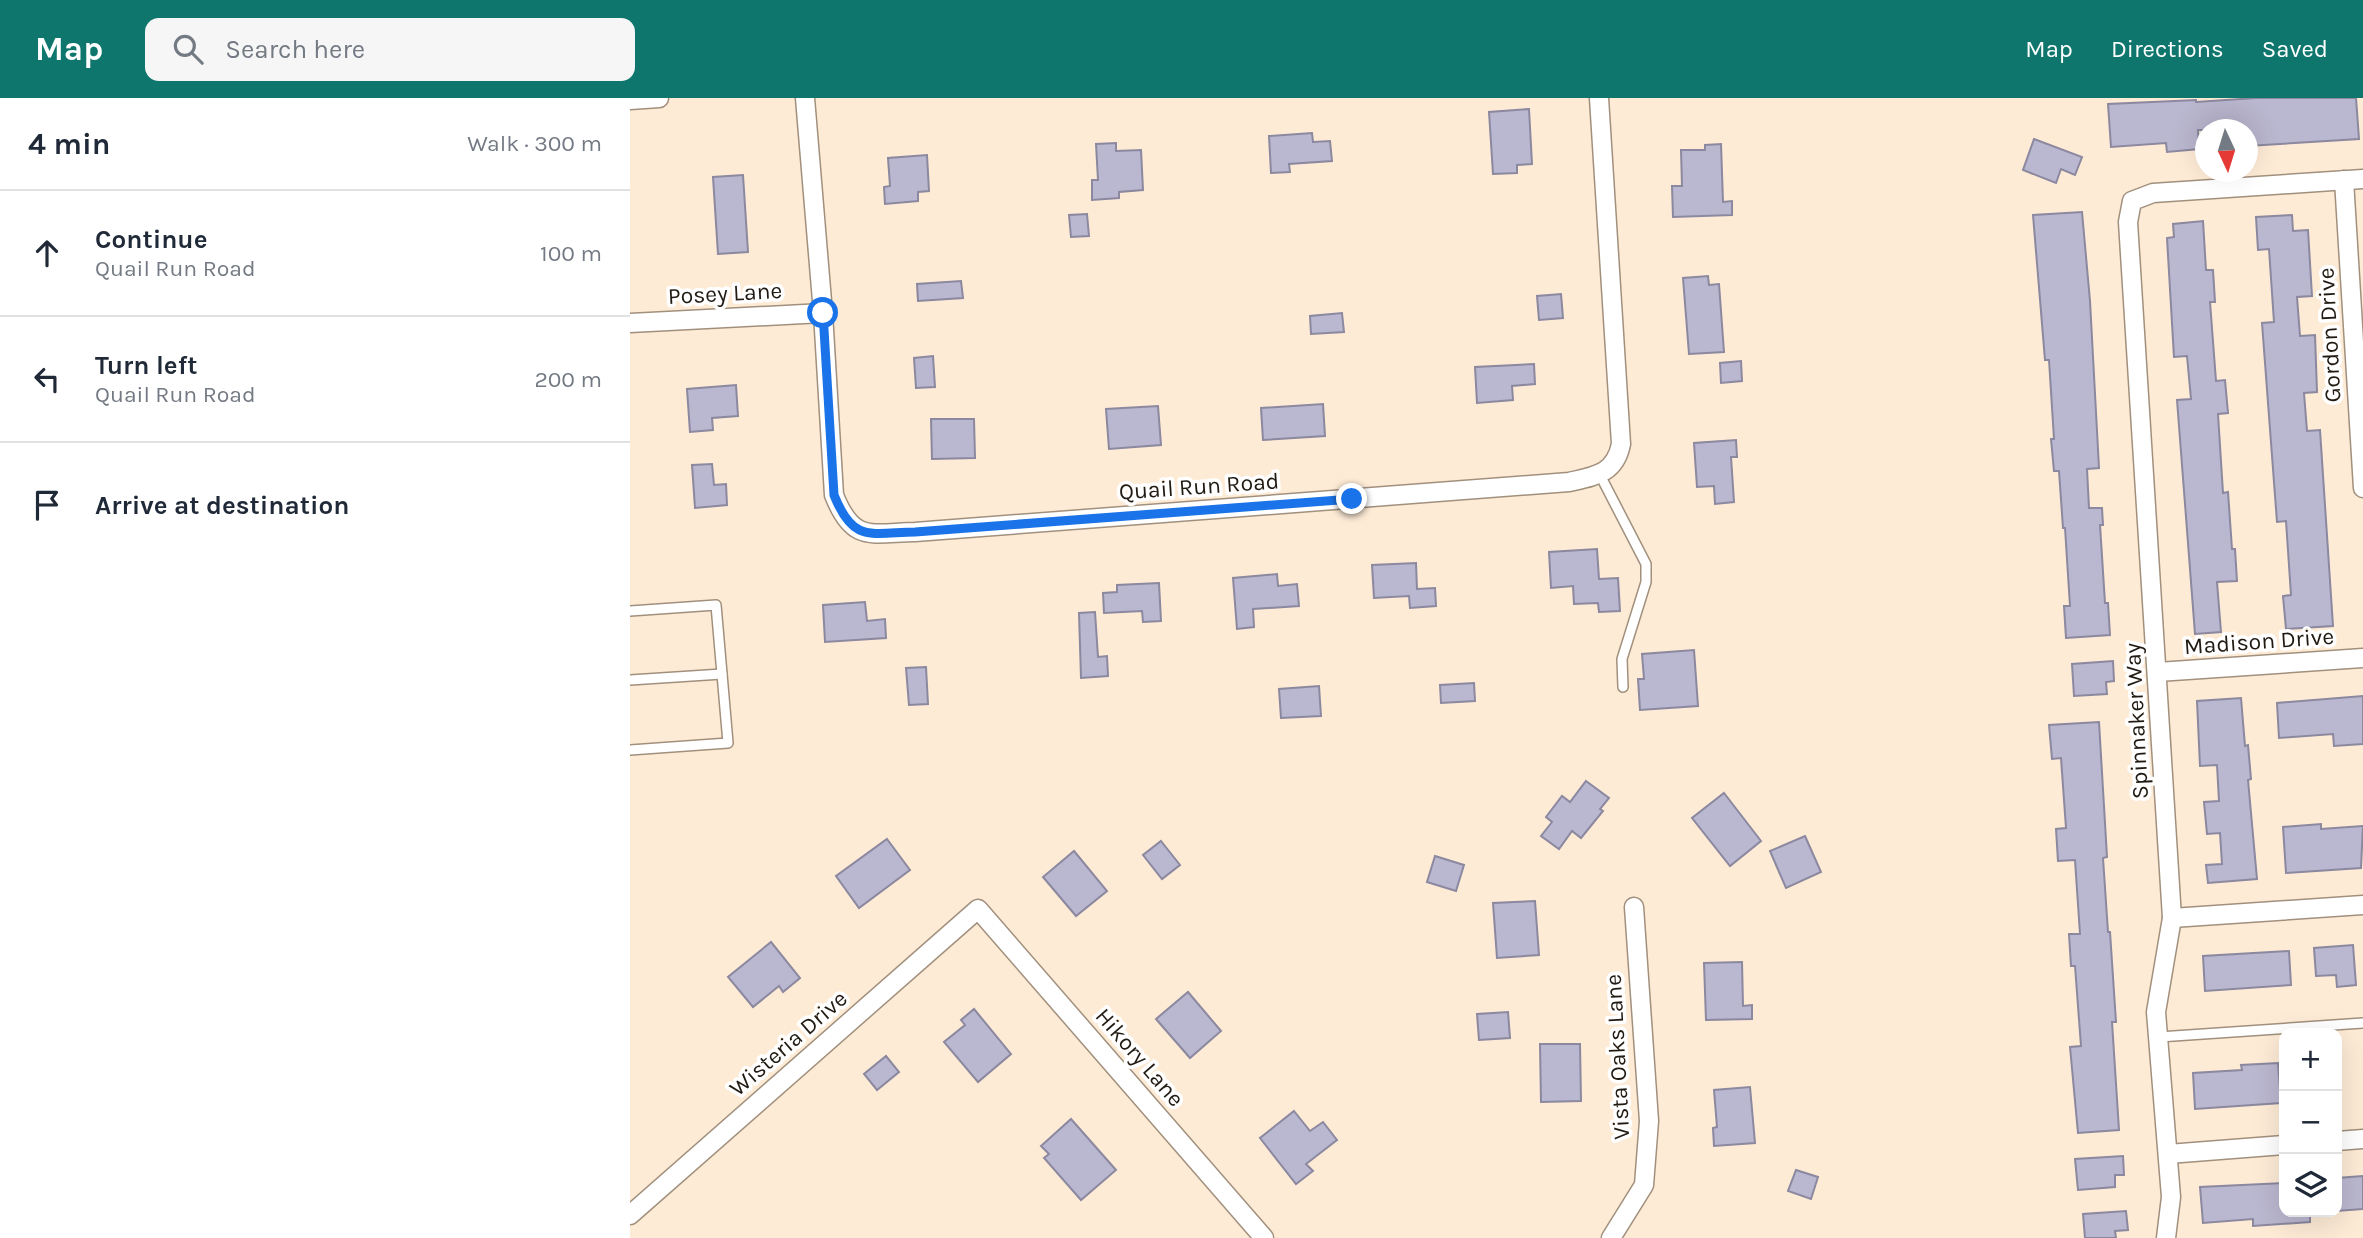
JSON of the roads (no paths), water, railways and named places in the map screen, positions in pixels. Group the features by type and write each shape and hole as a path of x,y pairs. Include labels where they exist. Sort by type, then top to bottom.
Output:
{"street":[{"path":"630,100 659,98"},
{"name":"Quail Run Road","path":"805,98 823,313 834,495 841,513 851,527 864,533 927,531 1569,482 1599,473"},
{"path":"1599,98 1621,444 1619,457 1610,469 1599,473"},
{"path":"2344,180 2363,179"},
{"name":"Spinnaker Way","path":"2166,1238 2171,1197 2157,1012 2172,918 2128,222 2132,201 2153,193 2344,180"},
{"name":"Gordon Drive","path":"2344,180 2363,488"},
{"name":"Posey Lane","path":"630,323 823,313"},
{"name":"Madison Drive","path":"2158,672 2363,658"},
{"path":"2172,918 2363,905"},
{"name":"Vista Oaks Lane","path":"1611,1238 1644,1185 1648,1134 1634,907"},
{"name":"Wisteria Drive","path":"630,1215 978,909"},
{"name":"Hikory Lane","path":"978,909 1264,1238"},
{"path":"2342,1141 2363,1139"},
{"path":"2168,1154 2279,1145"}],"lane":[{"path":"1599,473 1646,564 1646,582 1622,659 1623,687"},
{"path":"630,611 716,605 728,743 630,750"},
{"path":"630,680 722,674"},
{"path":"2159,1037 2363,1023"}]}
